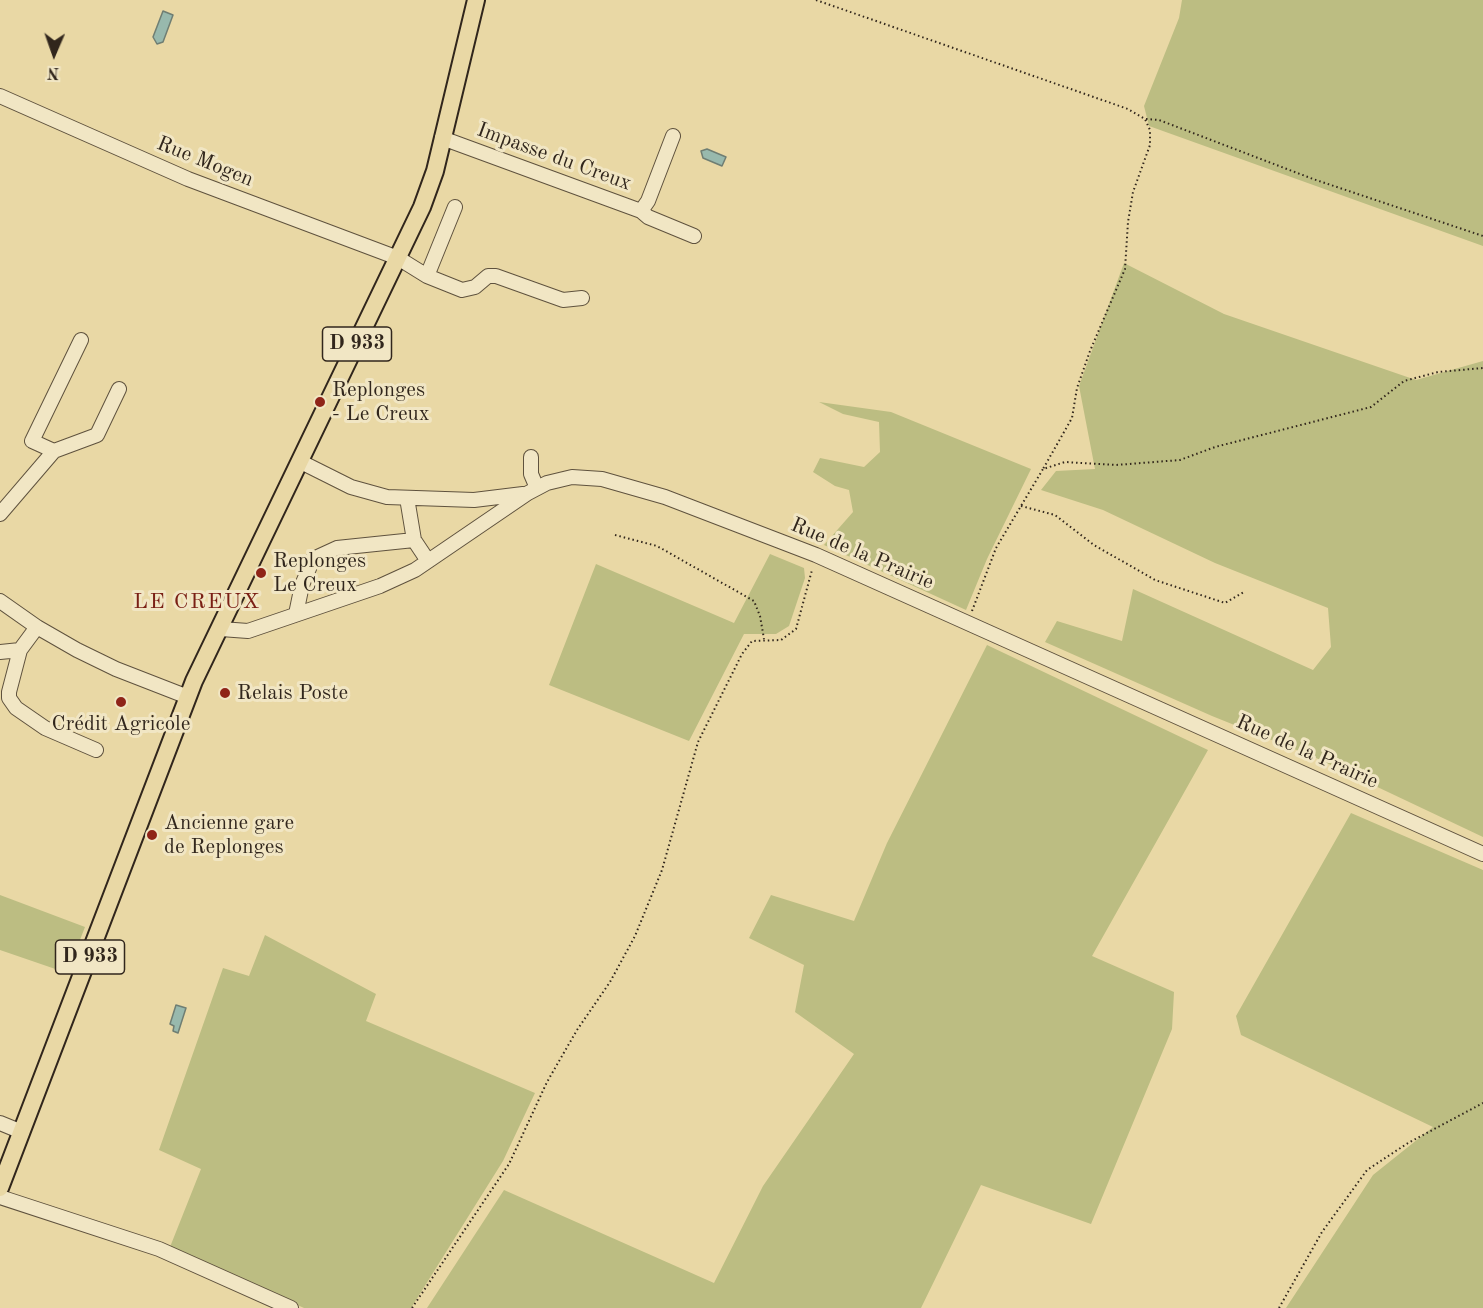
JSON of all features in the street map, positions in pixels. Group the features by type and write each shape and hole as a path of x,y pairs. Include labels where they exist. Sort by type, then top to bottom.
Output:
{"main road":[{"name":"D 933","path":"0,1188 188,697 423,207 476,0"}],"street":[{"name":"Rue Mogen","path":"0,96 188,178 398,258 427,276 469,290 482,279 496,276 562,300 582,298"},
{"name":"Impasse du Creux","path":"442,138 641,211 648,201 673,136"},
{"path":"427,276 455,207"},
{"path":"641,211 648,217 694,236"},
{"path":"54,451 32,441 81,340"},
{"path":"0,514 54,451 97,435 119,389"},
{"path":"301,462 358,489 387,496 474,500 532,491 531,457"},
{"name":"Rue de la Prairie","path":"221,629 248,631 380,586 428,561 532,491 572,477 621,483 665,497 816,555 1483,854"},
{"path":"407,498 414,540 428,561"},
{"path":"474,500 480,525"},
{"path":"296,614 302,585 313,559 337,548 414,540"},
{"path":"0,601 37,627 116,669 188,697"},
{"path":"37,627 20,650 9,698 16,708 45,728 96,750"},
{"path":"0,652 20,650"},
{"path":"0,1124 22,1132"},
{"path":"0,1197 159,1249 291,1308"}],"path":[{"path":"816,0 1128,110 1145,119 1160,120 1313,178 1483,236"},
{"path":"968,622 996,548 1072,418 1077,388 1086,360 1125,269 1128,222 1133,192 1150,145 1150,130 1145,119"},
{"path":"1043,469 1065,462 1116,465 1180,460 1215,447 1371,407 1404,381 1438,372 1483,368"},
{"path":"1021,506 1054,515 1094,545 1155,580 1225,603 1244,592"},
{"path":"615,535 657,546 753,601 760,616 764,639"},
{"path":"412,1308 509,1164 547,1082 636,936 662,870 699,742 742,654 752,641 782,640 796,629 816,555"},
{"path":"1279,1308 1322,1232 1366,1170 1408,1143 1483,1103"}],"green space":[{"path":"1182,0 1483,0 1483,246 1149,126 1144,106 1179,18"},
{"path":"1124,263 1224,314 1416,380 1483,361 1483,837 1314,757 1212,716 1045,642 1057,621 1122,641 1133,589 1313,670 1331,647 1328,608 1215,563 1103,510 1041,490 1056,471 1095,469 1079,386"},
{"path":"819,402 891,412 1031,469 987,559 966,610 824,545 853,512 849,490 835,486 813,472 820,458 864,467 880,452 879,422 843,414"},
{"path":"770,554 804,568 805,578 789,626 776,634 744,634 689,741 549,685 596,564 734,623"},
{"path":"987,645 1208,750 1092,956 1174,992 1172,1029 1091,1224 981,1185 921,1308 427,1308 504,1190 714,1283 763,1186 854,1054 795,1012 804,965 749,938 771,895 854,921 887,843"},
{"path":"1351,813 1483,870 1483,1308 1286,1308 1373,1175 1433,1127 1241,1035 1236,1016"},
{"path":"0,895 85,927 67,973 0,950"},
{"path":"265,935 376,994 366,1021 535,1093 503,1161 411,1308 304,1308 170,1247 201,1169 159,1150 223,968 249,976"}],"water":[{"path":"163,11 173,15 163,42 157,44 153,37"},
{"path":"707,149 726,157 722,166 703,158 701,151"},
{"path":"176,1005 186,1008 178,1033 173,1031 174,1026 170,1024"}],"place":[{"name":"Replonges - Le Creux","path":"320,402"},
{"name":"Replonges Le Creux","path":"261,573"},
{"name":"Relais Poste","path":"225,693"},
{"name":"Crédit Agricole","path":"121,702"},
{"name":"Ancienne gare de Replonges","path":"152,835"}],"district":[{"name":"LE CREUX","path":"197,602"}]}
